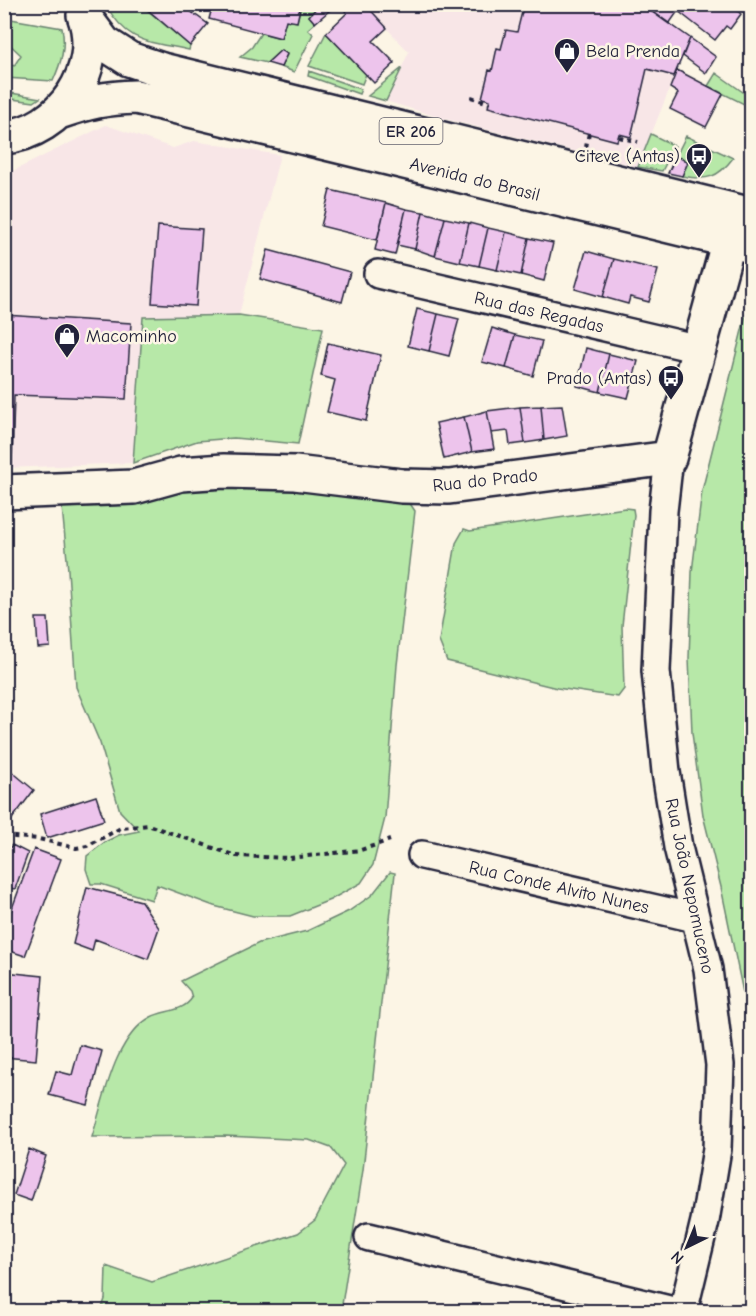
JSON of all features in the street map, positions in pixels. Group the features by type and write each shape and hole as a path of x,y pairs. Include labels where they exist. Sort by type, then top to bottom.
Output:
{"main road":[{"name":"Avenida do Brasil","path":"4,137 14,136 38,127 59,112 72,97 87,59 89,39 83,12"},
{"name":"Avenida do Brasil","path":"83,12 104,43 129,59 162,70 752,215"},
{"name":"Avenida do Brasil","path":"59,112 107,98 136,97 740,243"},
{"path":"669,459 699,349 740,243"},
{"name":"Rua do Prado","path":"4,492 134,487 181,474 224,471 295,473 402,486 449,487 669,459"}],"street":[{"name":"Rua das Regadas","path":"378,274 699,349"},
{"name":"Rua João Nepomuceno","path":"669,459 663,511 656,671 666,772 678,847 712,994 720,1077 717,1149 705,1221 683,1311"},
{"name":"Rua Conde Alvito Nunes","path":"422,855 695,918"},
{"path":"369,1237 678,1311"}],"path":[{"path":"471,97 489,103"},
{"path":"619,137 638,142"},
{"path":"4,836 39,839 76,848 87,846 121,828 148,825 236,856 290,858 361,850 390,840"}],"shaded area":[{"path":"365,5 651,5 648,9 690,38 638,167 441,118 386,101 409,52"},
{"path":"106,125 173,148 194,141 280,155 239,315 143,317 133,463 5,468 5,175"}],"green space":[{"path":"106,5 141,5 190,46 189,50 140,39 122,27"},
{"path":"301,5 320,5 309,16 315,23 308,29 313,34 294,72 281,67 287,55 282,50 267,63 240,57 252,47 261,33 281,38 286,20 297,22"},
{"path":"5,18 62,28 62,55 53,81 5,78 5,60 14,66 21,55 5,40"},
{"path":"326,33 366,74 362,84 309,66"},
{"path":"402,68 386,101 368,96"},
{"path":"309,71 361,89 359,94 308,76"},
{"path":"716,73 750,97 748,106 708,86"},
{"path":"5,92 40,98 34,102 5,98"},
{"path":"651,134 675,146 662,171 638,167"},
{"path":"686,136 733,158 717,174 705,178 682,176 688,162 676,156"},
{"path":"751,294 752,1009 746,1007 721,887 703,815 692,733 689,658 692,572 702,491"},
{"path":"239,315 323,328 298,444 234,438 197,441 133,463 143,317"},
{"path":"236,483 409,502 415,511 397,665 385,818 373,865 361,883 330,900 290,916 253,916 214,906 157,885 152,900 101,884 91,884 86,869 87,856 105,842 119,835 139,831 120,811 100,743 76,687 62,507 144,496 187,486"},
{"path":"625,508 633,509 634,515 622,626 624,689 618,697 557,688 447,661 439,641 456,543 464,529 470,531"},
{"path":"390,872 395,873 363,1170 341,1311 101,1311 105,1299 106,1266 152,1282 298,1233 315,1220 344,1165 331,1148 309,1140 225,1136 92,1137 112,1071 128,1039 138,1026 151,1017 184,1006 192,998 190,991 181,981 259,943 307,931 349,911 372,895"}],"building":[{"path":"141,4 193,4 190,11 208,24 190,46"},
{"path":"213,4 301,4 297,22 286,20 281,38 209,19"},
{"path":"320,4 337,4 315,23 309,16"},
{"path":"339,4 365,4 387,28 373,41 395,63 374,83 326,33 347,13"},
{"name":"Bela Prenda","path":"522,4 642,4 690,38 674,76 647,69 631,137 619,134 617,141 488,107 490,100 482,98 489,70 492,71 497,48 501,49 506,30 517,32"},
{"path":"651,4 739,4 735,9 741,14 730,29 726,26 715,40 678,11 669,24 648,9"},
{"path":"690,38 716,57 706,73 683,56"},
{"path":"281,50 287,54 281,67 267,63"},
{"path":"677,70 723,94 706,127 670,109 678,93 670,88"},
{"path":"676,156 688,162 682,176 668,173"},
{"path":"330,190 386,203 377,240 321,226"},
{"path":"386,203 406,209 395,255 375,250"},
{"path":"406,209 423,212 415,249 397,245"},
{"path":"423,212 445,218 435,256 415,249"},
{"path":"445,218 469,223 460,262 435,256"},
{"path":"469,223 488,228 479,266 460,262"},
{"path":"158,226 202,229 196,306 152,303"},
{"path":"488,228 506,232 497,270 479,266"},
{"path":"506,232 529,238 521,275 497,270"},
{"path":"529,238 553,243 544,281 521,275"},
{"path":"268,250 350,272 342,302 260,279"},
{"path":"586,251 614,259 603,297 575,289"},
{"path":"614,259 658,270 649,302 630,297 628,304 603,297"},
{"path":"417,309 438,314 429,351 408,346"},
{"path":"438,314 459,319 449,356 429,351"},
{"name":"Macominho","path":"4,315 131,323 126,399 14,395 12,465 4,465"},
{"path":"492,328 515,335 506,368 482,362"},
{"path":"515,335 542,341 533,376 506,368"},
{"path":"328,343 381,355 366,421 327,412 335,380 321,376"},
{"path":"586,348 609,354 600,392 577,386"},
{"path":"609,354 638,361 628,398 600,392"},
{"path":"562,405 567,436 544,440 541,406"},
{"path":"541,406 544,440 525,443 520,407"},
{"path":"520,407 525,443 510,445 508,431 491,433 487,411"},
{"path":"487,411 494,449 472,452 464,417"},
{"path":"464,417 472,452 444,459 436,423"},
{"path":"36,618 48,618 50,647 38,648"},
{"path":"4,765 34,790 9,823 4,819"},
{"path":"96,796 104,820 47,838 40,814"},
{"path":"12,845 28,853 15,889 4,887 4,855"},
{"path":"34,849 61,859 25,956 4,949 4,930"},
{"path":"87,887 141,901 159,928 148,959 95,939 92,951 73,944"},
{"path":"4,972 43,976 36,1060 4,1057"},
{"path":"80,1045 102,1051 88,1105 49,1095 56,1071 72,1075"},
{"path":"29,1149 46,1156 31,1201 14,1195"},
{"path":"747,1164 752,1165 752,1176 744,1174"}],"place":[{"name":"Bela Prenda","path":"567,74"},
{"name":"Citeve (Antas)","path":"699,179"},
{"name":"Macominho","path":"67,359"},
{"name":"Prado (Antas)","path":"671,401"}]}
